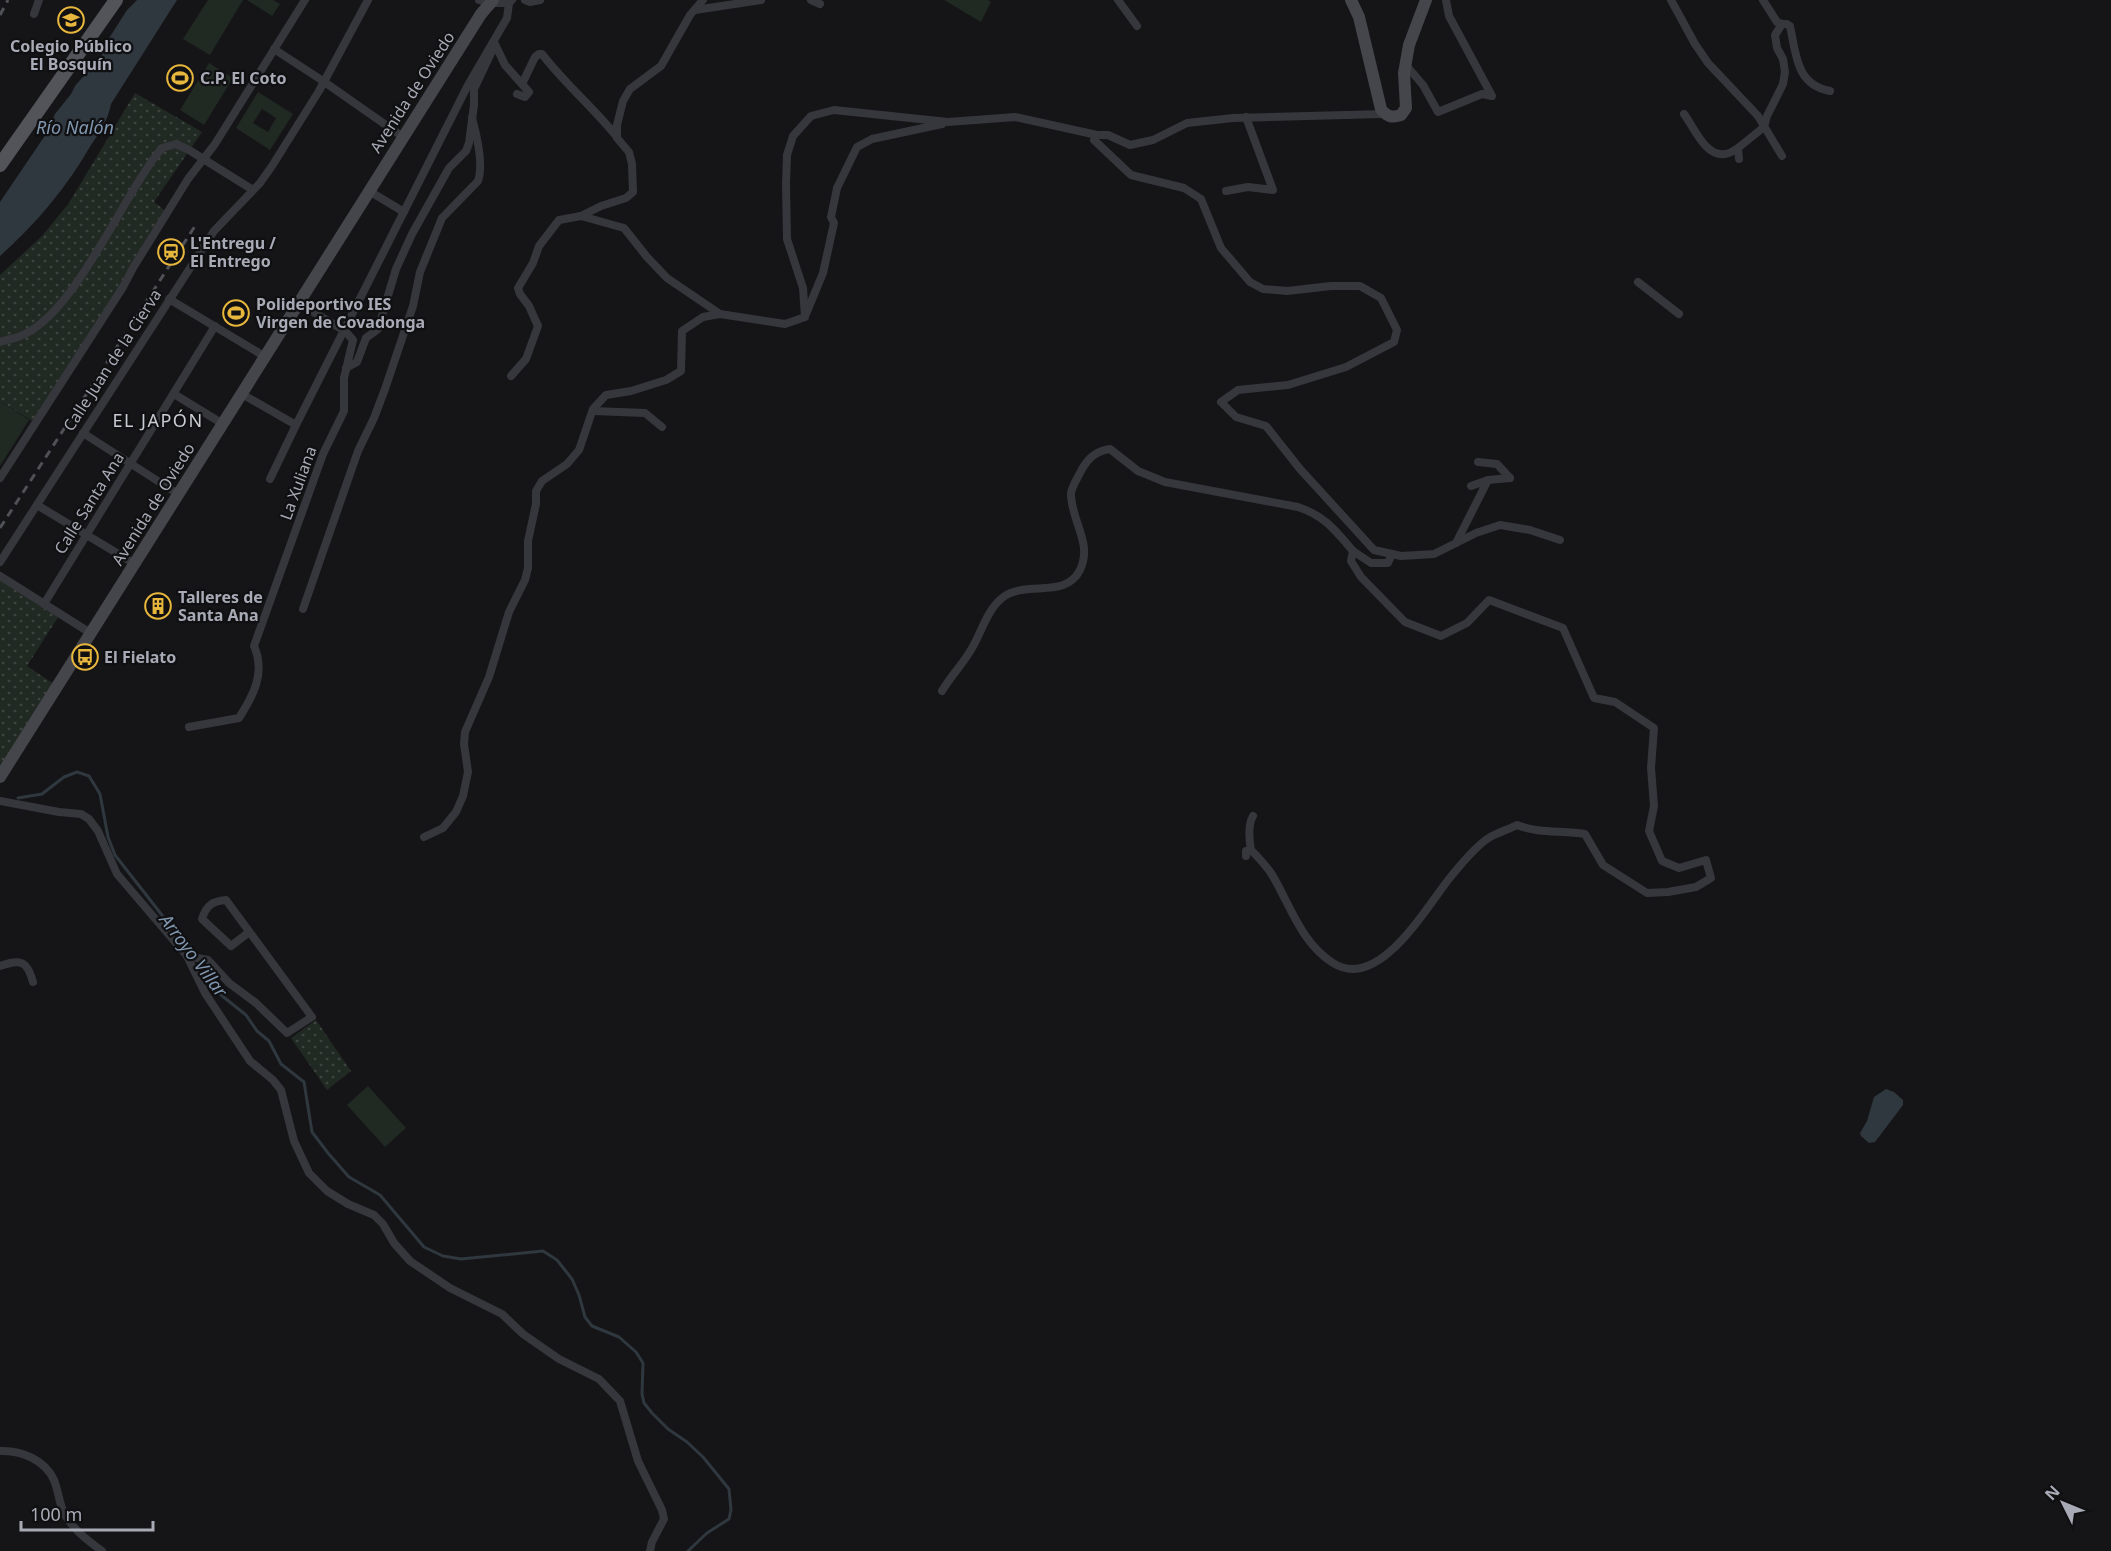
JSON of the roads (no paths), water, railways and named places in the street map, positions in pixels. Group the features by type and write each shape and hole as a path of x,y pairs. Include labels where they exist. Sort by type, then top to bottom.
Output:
{"main road":[{"path":"0,165 116,0"}],"street":[{"path":"34,14 39,0"},
{"path":"0,478 123,288 191,174 215,144 304,0"},
{"name":"Calle Juan de la Cierva","path":"0,562 214,231 260,183 299,123 368,0"},
{"path":"525,0 530,2 540,0"},
{"path":"617,138 621,109 630,89 661,66 694,10 703,0"},
{"path":"694,10 760,0"},
{"path":"811,0 820,4"},
{"path":"1118,0 1137,26"},
{"path":"1351,0 1359,17 1381,110 1384,114"},
{"path":"805,317 825,264 834,223 831,217 837,188 857,147 882,136 951,122 1015,117 1097,135 1108,135 1131,145 1153,140 1187,123 1246,117 1384,114 1393,117 1401,115 1406,108 1405,64 1409,45 1426,0"},
{"path":"1405,64 1423,85 1438,112 1482,94 1492,96 1449,16 1446,0"},
{"path":"1671,0 1708,63 1758,116 1782,156"},
{"path":"1763,0 1777,21 1790,26 1798,64 1803,74 1818,89 1830,91"},
{"path":"270,479 404,212 507,18 510,1 488,2"},
{"name":"Avenida de Oviedo","path":"0,777 488,2"},
{"path":"1684,114 1695,133 1712,151 1725,154 1738,148 1764,127 1783,84 1785,72 1783,59 1777,48 1775,35 1782,24"},
{"path":"494,42 505,65 529,92 528,96 517,94"},
{"path":"346,368 357,362 366,338 378,329 396,269 412,234 449,168 466,151 474,89 494,42"},
{"path":"274,49 403,137"},
{"path":"511,376 526,359 538,327 518,288 533,263 539,246 559,220 581,216 601,206 626,198 633,192 629,152 598,113 575,93 542,54 535,57 522,84"},
{"path":"805,317 803,288 787,239 787,155 793,136 811,116 834,110 951,122"},
{"path":"1226,191 1248,187 1273,190 1246,117"},
{"path":"303,609 358,451 374,418 413,306 420,272 442,218 478,181 480,174 478,146 472,118"},
{"path":"1097,135 1094,140 1131,176 1184,188 1201,199 1221,248 1250,282 1263,289 1287,291 1331,286 1360,286 1381,298 1397,330 1394,342 1346,367 1288,385 1238,390 1221,402 1236,417 1266,426 1300,469 1374,550 1401,556 1434,554 1500,525 1530,530 1560,540"},
{"path":"0,342 19,337 35,327 72,289 162,148 176,144 204,158 253,190"},
{"path":"1738,148 1739,159"},
{"path":"369,191 404,212"},
{"path":"581,216 624,228 667,278 720,314"},
{"path":"1638,282 1679,314"},
{"path":"170,299 264,357"},
{"path":"298,303 345,331"},
{"path":"424,837 443,828 456,812 463,796 468,772 464,744 465,732 489,677 509,612 525,580 528,568 528,541 536,504 536,491 542,482 567,464 579,450 593,411 606,395 631,392 666,380 681,371 682,331 703,317 720,314 785,324 805,317"},
{"name":"Calle Santa Ana","path":"44,604 215,326"},
{"name":"La Xuliana","path":"189,727 238,718 252,698 260,673 254,646 323,454 344,411 346,368 353,340 345,331"},
{"path":"174,394 223,424"},
{"path":"242,394 296,426"},
{"path":"593,411 645,413 662,427"},
{"path":"84,432 178,494"},
{"path":"942,691 951,675 969,653 990,612 1002,598 1020,590 1062,587 1071,582 1079,572 1085,557 1083,539 1071,492 1087,461 1099,451 1110,449 1138,471 1165,482 1314,512 1331,524 1353,551 1371,563 1389,563 1392,554"},
{"path":"1471,486 1488,480 1510,478 1497,464 1478,462"},
{"path":"1456,543 1488,480"},
{"path":"37,505 135,564"},
{"path":"1253,816 1249,825 1252,837 1249,853 1274,878 1305,936 1332,963 1350,970 1373,966 1402,940 1460,866 1490,837 1517,825 1533,831 1566,830 1584,834 1603,865 1647,893 1696,887 1711,878 1706,860 1679,868 1662,861 1649,831 1654,806 1651,768 1654,728 1615,702 1594,698 1563,628 1489,600 1467,623 1441,636 1405,622 1393,611 1361,577 1351,561 1353,551"},
{"path":"0,576 92,634"},
{"path":"0,801 81,814 89,819 98,831 117,874 189,956 205,993 250,1061 273,1080 280,1090 294,1140 309,1173 327,1191 348,1204 374,1215 410,1261 450,1288 502,1314 550,1353 598,1379 620,1401 638,1461 662,1510 664,1519 650,1551"},
{"path":"189,956 208,960 229,983 256,1003 287,1033 312,1017 248,933 226,900 215,901 205,908 202,920 231,946 248,933"},
{"path":"0,966 14,961 20,962 27,969 33,982"},
{"path":"0,1450 16,1452 33,1458 47,1468 54,1479 59,1501 67,1518 82,1536 102,1551"}],"water":[{"name":"Río Nalón","path":"137,0 177,0 111,104 103,126 72,176 38,218 0,256 0,202 44,137 55,114 75,86 102,55 106,43 127,10"},
{"path":"1886,1089 1894,1092 1903,1100 1903,1105 1875,1142 1869,1143 1860,1133 1867,1121 1874,1097"}],"waterway":[{"name":"Arroyo Villar","path":"18,798 42,794 64,777 77,772 89,776 100,794 108,837 115,855 196,955"},
{"name":"Arroyo Villar","path":"199,961 221,995 246,1015 257,1031 269,1041 281,1064 304,1082 312,1132 328,1153 349,1177 380,1195 424,1247 443,1256 461,1259 543,1251 557,1260 572,1279 585,1317 592,1326 619,1337 636,1352 643,1363 644,1403 668,1429 703,1457 729,1489 731,1510 729,1519 707,1533 688,1551"}],"railway":[{"path":"0,15 8,0"},
{"path":"0,528 197,223"}],"place":[{"name":"Colegio Público El Bosquín","path":"71,20"},
{"name":"C.P. El Coto","path":"180,78"},
{"name":"L'Entregu / El Entrego","path":"171,252"},
{"name":"Polideportivo IES Virgen de Covadonga","path":"236,313"},
{"name":"Talleres de Santa Ana","path":"158,606"},
{"name":"El Fielato","path":"85,657"}],"district":[{"name":"EL JAPÓN","path":"158,420"}]}
